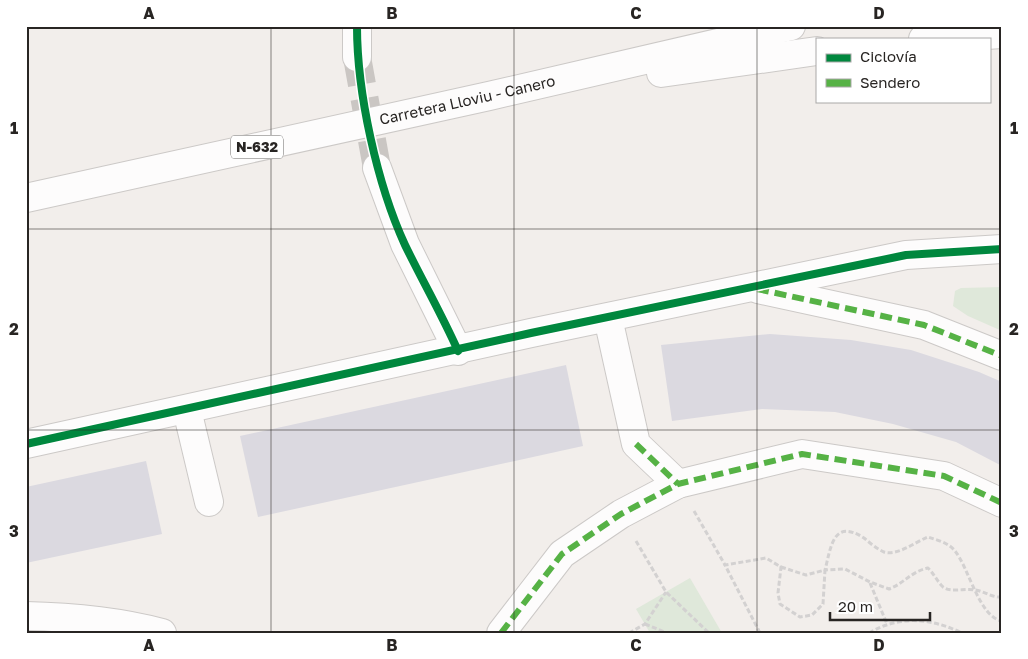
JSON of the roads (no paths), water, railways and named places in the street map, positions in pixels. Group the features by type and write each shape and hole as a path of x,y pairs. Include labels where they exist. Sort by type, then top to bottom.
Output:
{"main road":[{"path":"357,26 357,57"},
{"name":"Carretera Lloviu - Canero","path":"26,198 489,96 791,26"},
{"path":"938,38 1002,34"},
{"path":"489,96 816,51"},
{"path":"377,168 405,244 458,351"},
{"path":"26,444 748,287 906,255 1002,249"},
{"path":"748,287 924,325 1002,356"},
{"path":"608,318 636,444 678,484"},
{"path":"187,410 209,502"},
{"path":"501,633 562,554 621,514 678,484 802,454 944,476 1002,503"},
{"path":"26,616 79,618 134,626 162,633"}],"tunnel":[{"path":"357,57 377,168"}]}
